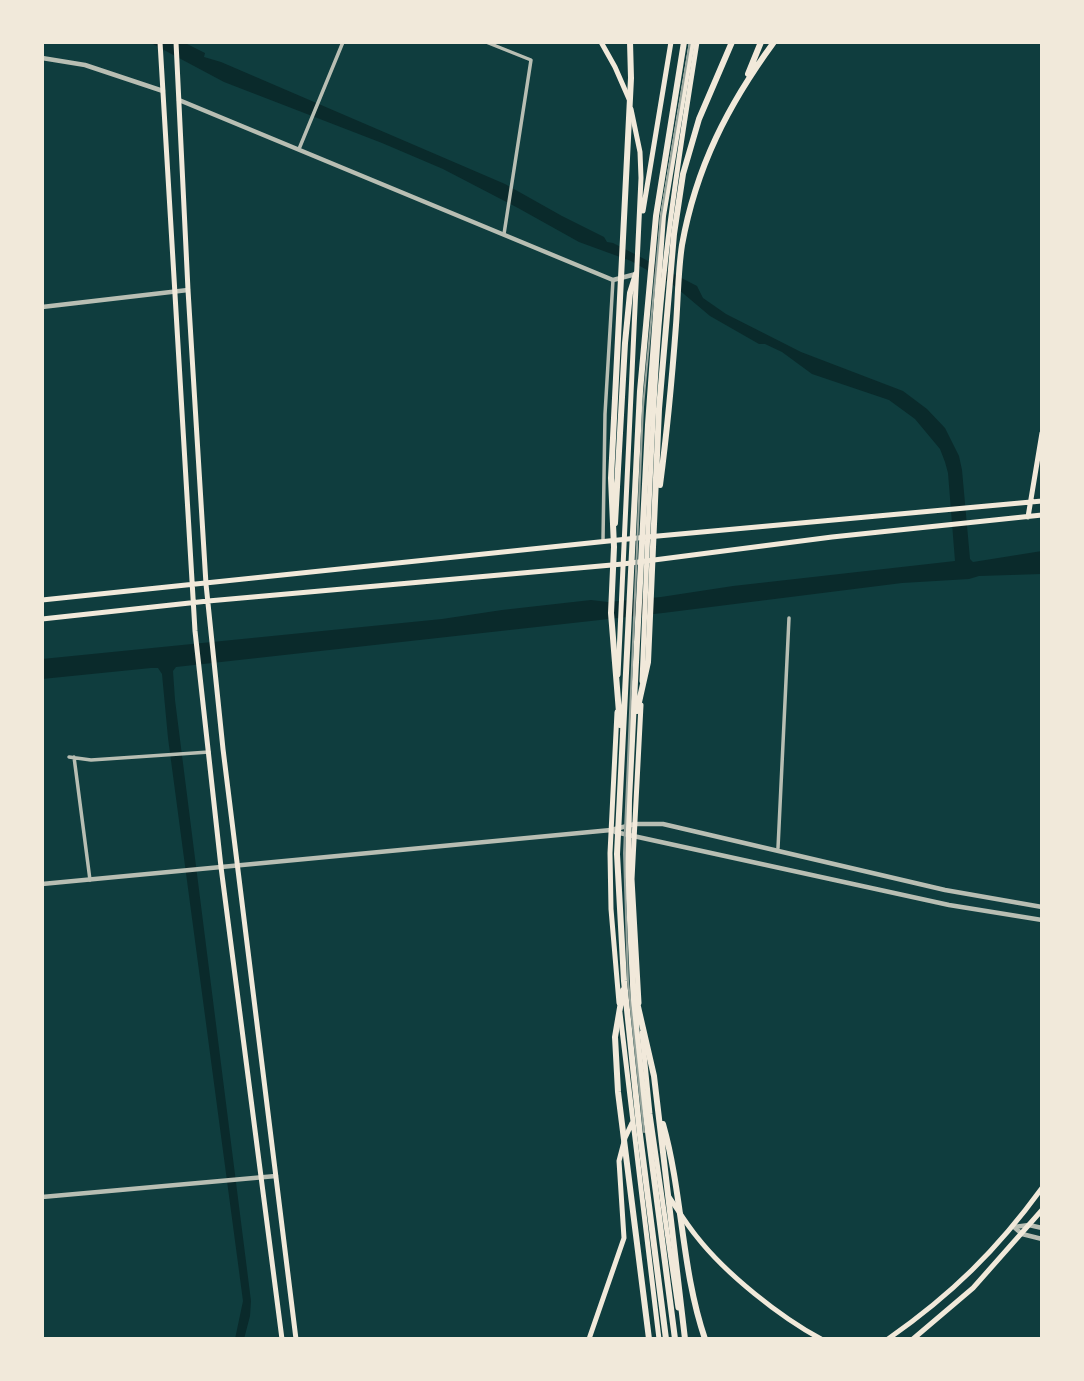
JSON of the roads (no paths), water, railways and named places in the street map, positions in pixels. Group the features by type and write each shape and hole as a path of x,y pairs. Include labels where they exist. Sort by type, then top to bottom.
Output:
{"highway":[{"path":"614,547 611,466 630,91 630,42"},
{"path":"666,1339 624,981 617,854 640,391 656,216 684,42"},
{"path":"675,1339 643,1101 632,981 628,877 648,425 663,216 692,42"},
{"path":"633,728 648,662 659,409 674,234 683,174 699,119 732,42"},
{"path":"745,82 761,42"},
{"path":"655,508 668,425 682,247 690,210 702,172 727,112 774,42"},
{"path":"622,749 611,613 625,343 630,293 636,274"},
{"path":"624,981 615,1037 618,1092 649,1339"},
{"path":"632,981 646,1037 657,1102 682,1301 684,1339"},
{"path":"657,1102 671,1155 693,1304 705,1339"}],"main road":[{"path":"160,42 191,585 205,752 258,1179 282,1339"},
{"path":"176,42 206,583 296,1339"},
{"path":"601,42 627,94 635,125 641,178 640,234"},
{"path":"659,1339 632,1123 611,909 611,830 636,274 671,42"},
{"path":"684,1339 648,1090 637,987 632,879 659,325 676,173 697,42"},
{"path":"1028,517 1042,433"},
{"path":"42,600 647,537 1042,500"},
{"path":"42,619 208,601 623,564 1042,515"},
{"path":"589,1339 624,1238 619,1160 632,1123"},
{"path":"662,1186 696,1237 712,1255 797,1326 821,1339"},
{"path":"888,1339 926,1313 959,1284 1014,1227 1042,1188"},
{"path":"912,1339 973,1288 1042,1210"}],"street":[{"path":"299,149 342,42"},
{"path":"486,42 531,60 504,234"},
{"path":"42,58 85,65 163,91"},
{"path":"179,100 613,280 636,274"},
{"path":"603,543 605,414 613,280"},
{"path":"42,307 188,290"},
{"path":"778,848 789,618"},
{"path":"90,880 72,757 91,760 205,752"},
{"path":"42,884 611,830 635,824 663,824 945,890 1042,907"},
{"path":"611,830 949,905 1042,920"},
{"path":"42,1197 276,1176"},
{"path":"1014,1227 1029,1225 1042,1228"},
{"path":"1014,1227 1022,1234 1042,1239"},
{"path":"468,1339 476,1339"}],"water":[{"path":"149,42 183,42 205,53 204,57 505,184 604,237 607,242 697,286 703,298 726,314 801,352 903,391 927,409 945,428 959,456 970,559 973,562 1042,551 1042,574 902,583 663,613 176,667 173,671 175,700 251,1301 244,1339 235,1339 243,1301 168,738 162,674 158,668 151,668 42,679 42,659 442,619 591,600 608,602 661,597 733,586 955,561 948,473 940,449 915,419 889,400 812,374 782,352 759,344 710,316 672,284 631,261 579,242 443,169 224,82"}],"railway":[{"path":"644,1132 628,981 624,853 643,407 661,216 690,42"}]}
